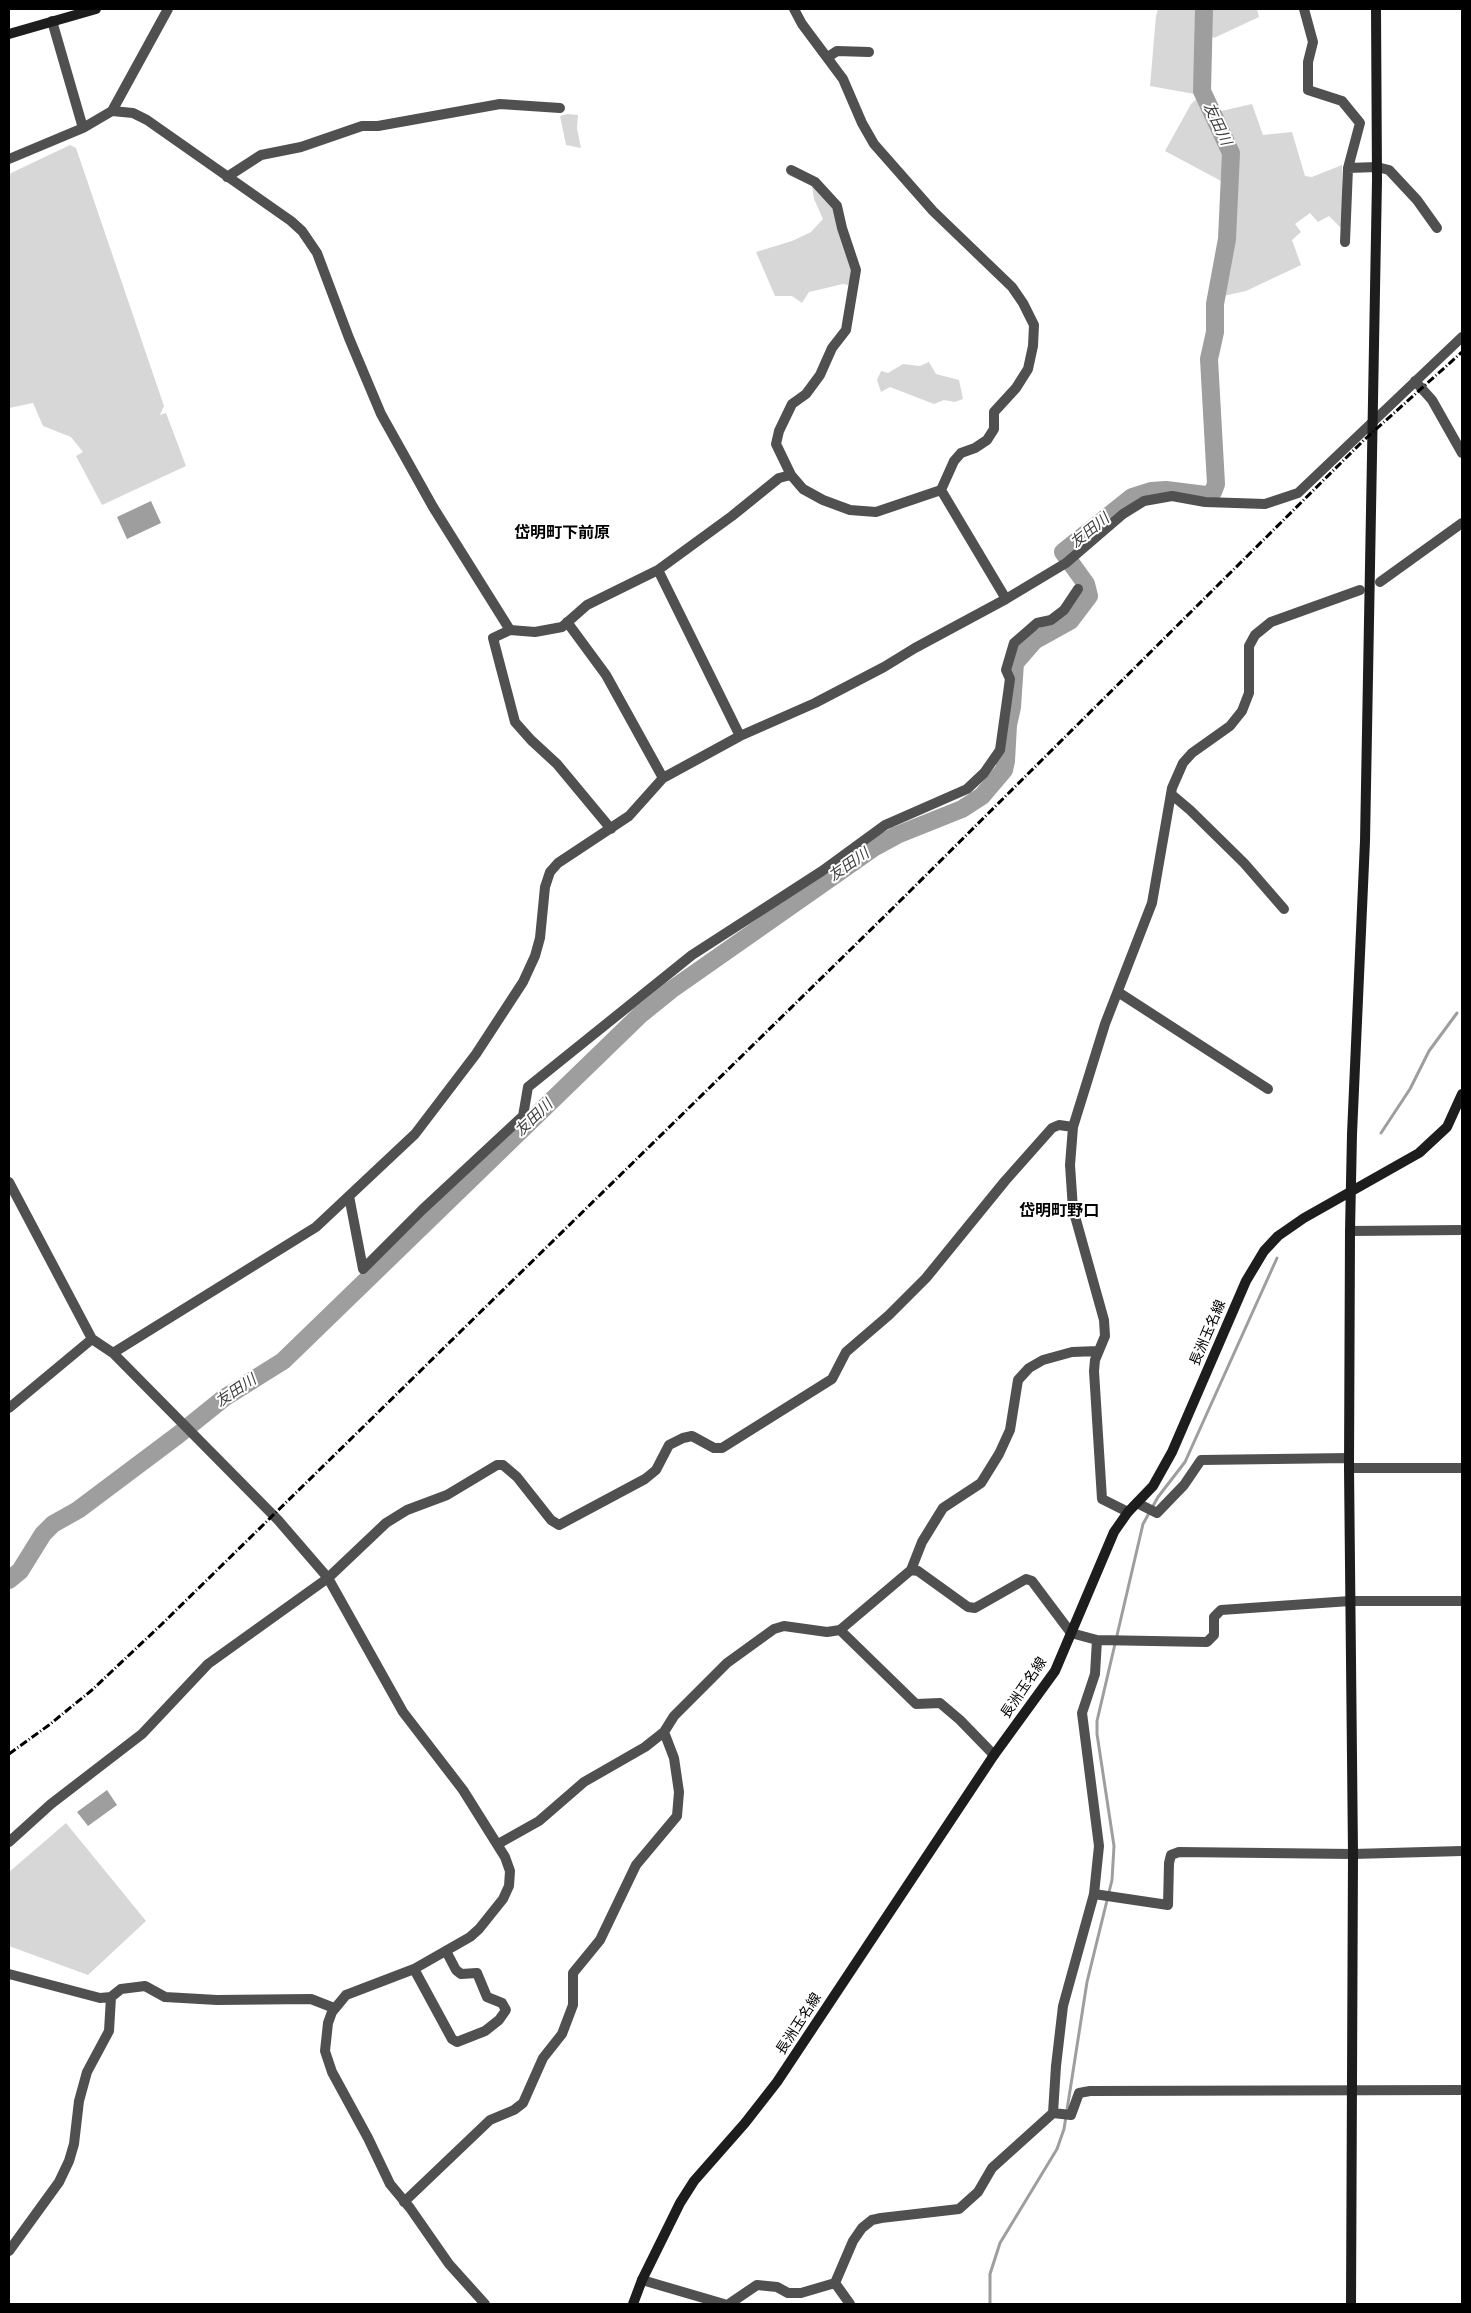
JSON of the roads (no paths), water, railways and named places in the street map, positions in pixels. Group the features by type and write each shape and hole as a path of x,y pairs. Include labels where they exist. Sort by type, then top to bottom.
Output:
{"street":[{"path":"9,34 96,9"},
{"path":"9,159 83,128 112,111 168,9"},
{"path":"791,170 815,182 837,206 856,270 846,330 832,348 820,375 806,394 792,404 779,432 776,444 791,475 803,490 822,500 850,510 876,512 941,490 954,461 961,453 975,448 987,440 994,429 994,412 1016,388 1028,369 1033,346 1034,324 1023,302 1012,287 932,211 874,144 862,123 843,79 802,24 794,9"},
{"path":"1351,2304 1353,1854 1349,1463 1350,1231 1353,1191 1352,1134 1363,919 1377,167 1376,9"},
{"path":"1307,10 1305,17 1313,42 1308,62 1308,90 1342,101 1360,123 1348,168 1345,242"},
{"path":"52,21 83,128"},
{"path":"828,57 837,51 869,52"},
{"path":"227,177 261,155 301,147 362,126 378,126 500,104 560,108"},
{"path":"112,111 133,113 147,120 291,221 317,252 348,338 381,414 433,507 510,630"},
{"path":"1348,168 1377,167 1389,170 1417,200 1437,228"},
{"path":"113,1353 184,1307 316,1227 415,1134 471,1062 507,1008 536,956 540,938 545,887 550,872 558,863 629,816 663,778 740,736 815,703 884,667 914,648 1006,599 1068,562 1123,514 1144,501 1172,496 1205,502 1265,504 1298,492 1462,337"},
{"path":"1415,380 1432,400 1462,453"},
{"path":"611,829 557,764 530,740 515,722 493,638 510,630 535,632 562,627 587,606 658,570 780,478 791,475"},
{"path":"941,490 1006,599"},
{"path":"1380,582 1462,523"},
{"path":"658,570 740,736"},
{"path":"349,1196 363,1269 423,1209 523,1116 528,1087 692,955 822,871 885,825 967,790 984,774 1000,750 1010,679 1006,670 1014,643 1037,623 1051,620 1064,610 1078,589"},
{"path":"1128,1512 1102,1499 1094,1372 1098,1351 1105,1336 1104,1320 1071,1197 1070,1165 1073,1127 1104,1024 1152,903 1171,794 1183,763 1192,753 1230,726 1242,711 1249,692 1249,646 1255,635 1271,622 1360,590"},
{"path":"566,622 606,675 663,778"},
{"path":"1171,794 1244,863 1284,909"},
{"path":"1118,992 1268,1088"},
{"name":"長洲玉名線","path":"633,2304 642,2280 680,2203 694,2181 745,2123 777,2082 994,1755 1055,1671 1114,1532 1128,1512 1146,1507 1154,1486 1172,1452 1246,1281 1264,1251 1278,1236 1304,1218 1419,1153 1447,1127 1462,1094"},
{"path":"9,1842 51,1804 142,1734 208,1664 328,1578 386,1523 407,1510 447,1495 497,1466 503,1465 517,1477 551,1520 559,1525 645,1480 656,1470 669,1445 692,1436 714,1448 722,1448 832,1379 846,1352 889,1315 926,1278 1005,1181 1052,1128 1058,1125 1073,1127"},
{"path":"9,1182 92,1339 113,1353 278,1520 328,1578 403,1712 464,1790 498,1844 510,1871 506,1892 470,1937 414,1969 346,1995 334,2008 328,2023 325,2051 332,2072 368,2138 390,2184 449,2264 484,2304"},
{"path":"1350,1231 1462,1230"},
{"path":"9,1408 92,1339"},
{"path":"498,1844 539,1821 584,1782 645,1747 664,1732 674,1716 727,1663 774,1629 784,1626 827,1632 840,1630 912,1570 922,1542 943,1508 981,1484 999,1454 1010,1430 1018,1380 1029,1368 1043,1360 1072,1352 1098,1351"},
{"path":"1146,1507 1157,1513 1184,1485 1201,1460 1349,1463 1462,1468"},
{"path":"912,1570 918,1571 968,1608 975,1608 1026,1579 1032,1581 1071,1633 1097,1640 1207,1642 1214,1635 1214,1617 1221,1610 1350,1601 1462,1601"},
{"path":"840,1630 916,1704 940,1703 960,1720 994,1755"},
{"path":"1062,2114 1063,2006 1103,1897 1082,1713 1095,1674 1097,1640"},
{"path":"404,2202 490,2120 514,2110 523,2103 542,2058 562,2034 573,2005 573,1973 600,1940 636,1865 677,1816 680,1792 674,1758 664,1732"},
{"path":"1103,1897 1168,1905 1168,1863 1172,1855 1179,1852 1353,1854 1462,1851"},
{"path":"414,1969 452,2039 457,2042 484,2032 499,2020 506,2010 502,2003 488,1997 477,1973 462,1974 456,1970 446,1951"},
{"path":"9,1974 100,1998 112,1997 121,1989 145,1986 165,1997 217,2000 311,1998 334,2008"},
{"path":"9,2251 59,2182 69,2161 74,2144 79,2101 87,2072 109,2031 112,1997"},
{"path":"835,2283 853,2241 862,2228 872,2220 959,2209 978,2192 992,2168 1062,2114 1079,2093 1090,2091 1330,2092 1352,2089 1462,2090"},
{"path":"642,2280 724,2304"},
{"path":"729,2304 757,2285 777,2287 788,2293 801,2293 835,2283"},
{"path":"835,2283 850,2304"}],"waterway":[{"name":"友田川","path":"9,1580 20,1571 43,1534 53,1524 78,1510 224,1398 283,1361 640,1015 671,990 875,847 897,835 962,809 982,796 1004,770 1008,725 1012,707 1015,663 1034,641 1070,621 1089,596 1086,584 1063,552 1132,497 1151,491 1166,490 1206,495 1213,492 1216,484 1209,359 1215,332 1215,304 1227,239 1231,153 1202,91 1204,9"},
{"path":"1381,1133 1410,1089 1429,1051 1457,1013"},
{"path":"990,2304 990,2274 1000,2243 1057,2149 1064,2129 1087,1982 1112,1880 1114,1846 1097,1734 1097,1721 1143,1524 1158,1497 1185,1462 1277,1258"}],"railway":[{"path":"9,1754 92,1690 162,1624 897,904 1364,440 1462,352"}],"district":[{"name":"岱明町下前原","path":"562,533"},
{"name":"岱明町野口","path":"1059,1211"}]}
